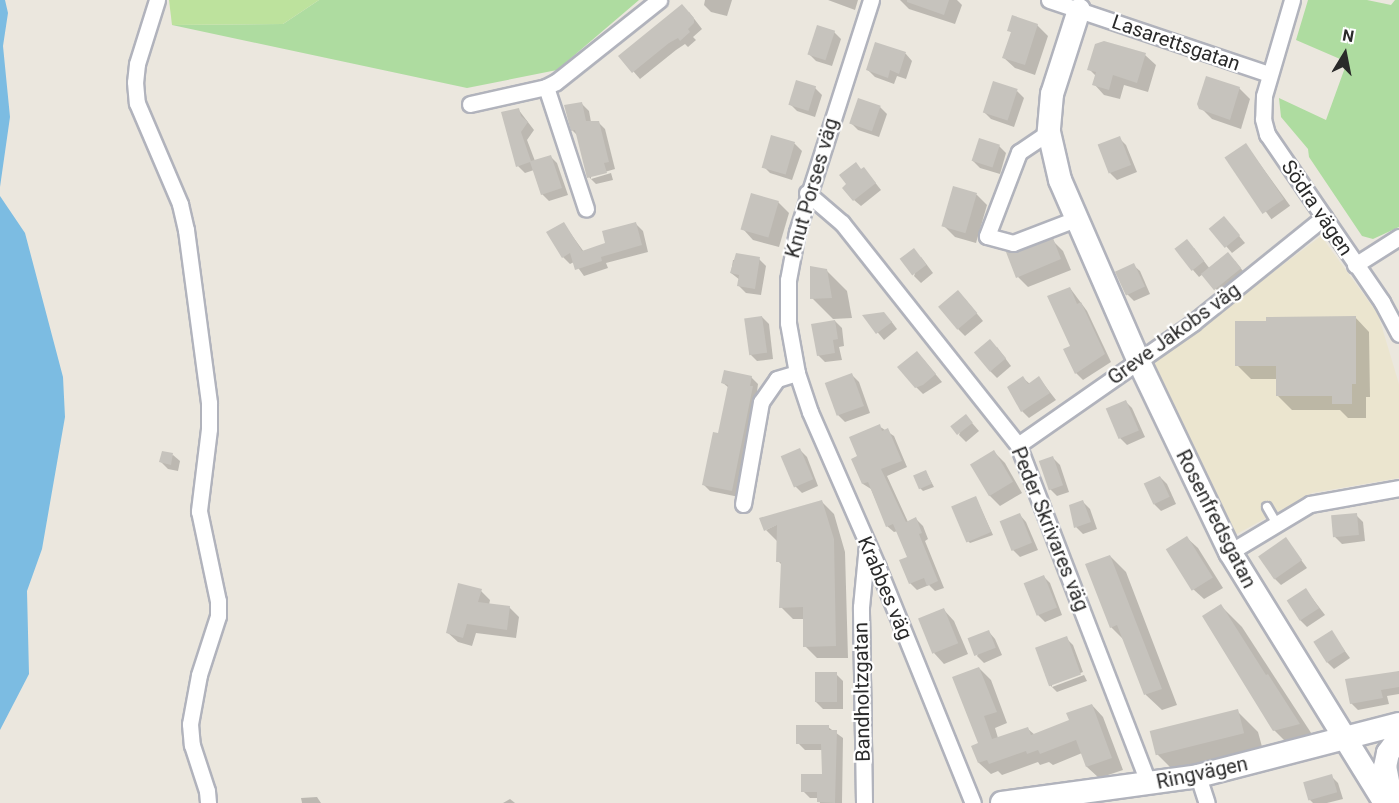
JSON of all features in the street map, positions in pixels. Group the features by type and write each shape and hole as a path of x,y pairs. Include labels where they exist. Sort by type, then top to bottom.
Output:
{"street":[{"path":"157,0 137,64 135,82 137,103 180,204 186,230 209,403 209,429 199,511 218,601 218,616 199,675 190,724 192,745 208,803"},
{"path":"470,104 546,87 568,75 659,0"},
{"name":"Knut Porses väg","path":"797,373 788,323 788,280 807,193 871,0"},
{"name":"Lasarettsgatan","path":"1049,0 1080,5 1269,74"},
{"name":"Södra vägen","path":"1292,0 1269,74 1263,119 1267,134 1382,302 1399,334"},
{"name":"Rosenfredsgatan","path":"1080,5 1052,94 1049,132 1060,180 1139,362 1230,552 1385,803"},
{"path":"546,87 586,209"},
{"path":"1049,132 1018,152 987,236 1013,243 1076,219"},
{"name":"Peder Skrivares väg","path":"807,193 842,222 1018,445 1149,785"},
{"name":"Greve Jakobs väg","path":"1018,445 1139,362 1249,279 1324,217"},
{"path":"1355,265 1399,237"},
{"path":"743,504 761,402 777,379 797,373"},
{"name":"Krabbes väg","path":"797,373 822,442 973,803"},
{"path":"1230,552 1310,504 1399,488"},
{"name":"Bandholtzgatan","path":"864,803 861,607 867,545"},
{"name":"Ringvägen","path":"1002,803 1149,785 1198,776 1399,724"},
{"path":"1393,803 1385,767 1388,753 1399,738"},
{"path":"1198,776 1207,803"}],"lane":[{"path":"1267,507 1277,524"}],"shaded area":[{"path":"1321,236 1378,314 1399,384 1399,478 1312,493 1235,535 1153,363"}],"green space":[{"path":"169,0 319,0 283,24 172,25"},
{"path":"319,0 639,0 557,70 467,88 172,25 283,24"},
{"path":"1308,0 1367,0 1391,5 1395,0 1399,0 1399,227 1373,239 1362,236 1309,157 1308,149 1281,117 1279,98 1326,120 1347,62 1296,40"}],"water":[{"path":"0,0 5,0 8,13 3,46 10,117 0,187"},
{"path":"0,196 25,233 63,377 65,417 42,549 27,591 29,674 0,730"}],"building":[{"path":"907,0 949,0 944,15 907,2"},
{"path":"682,4 694,18 694,23 688,29 690,32 680,41 678,38 669,43 632,73 618,56"},
{"path":"1012,15 1038,24 1025,65 1002,58 1011,32 1007,31"},
{"path":"817,25 835,31 825,60 807,54"},
{"path":"1104,41 1146,53 1137,83 1113,75 1109,90 1092,85 1096,72 1087,70 1095,44"},
{"path":"875,42 906,52 899,74 890,70 888,78 866,70"},
{"path":"1206,76 1240,87 1230,120 1199,109 1197,104"},
{"path":"796,80 816,86 808,111 788,105"},
{"path":"993,81 1018,89 1008,120 983,112"},
{"path":"858,98 881,106 872,131 849,124"},
{"path":"582,102 586,121 599,121 609,162 604,163 607,173 587,178 575,130 571,131 564,105"},
{"path":"519,108 521,116 528,122 521,132 531,161 551,155 562,188 541,195 530,162 516,167 501,112"},
{"path":"771,135 795,142 786,175 762,168"},
{"path":"1120,136 1131,165 1109,174 1098,145"},
{"path":"979,138 1000,145 993,168 972,161"},
{"path":"1246,143 1284,199 1262,214 1224,158"},
{"path":"856,162 861,169 864,167 876,183 853,201 842,188 846,184 839,175"},
{"path":"953,186 977,193 965,233 941,226"},
{"path":"751,193 779,201 768,238 741,230"},
{"path":"1224,216 1240,235 1225,248 1209,229"},
{"path":"564,222 582,251 605,243 602,231 636,222 642,245 601,257 602,261 575,270 570,253 562,258 546,232"},
{"path":"1053,238 1061,259 1016,278 1006,252 1016,252"},
{"path":"1187,239 1204,261 1192,271 1174,249"},
{"path":"914,248 927,265 912,276 900,259"},
{"path":"1228,252 1241,268 1214,290 1201,274"},
{"path":"736,253 760,257 755,289 737,286 739,275 730,273"},
{"path":"1134,263 1145,287 1126,295 1115,272"},
{"path":"810,266 827,269 832,298 810,299"},
{"path":"1070,287 1077,304 1081,302 1105,354 1075,374 1063,349 1070,346 1047,296"},
{"path":"958,290 977,313 957,330 938,307"},
{"path":"884,312 892,322 876,334 862,315"},
{"path":"762,316 767,353 749,355 744,319"},
{"path":"1356,316 1356,384 1352,384 1352,404 1332,404 1332,396 1276,396 1276,366 1235,366 1235,321 1266,321 1266,317"},
{"path":"835,320 838,339 833,340 835,353 817,356 811,324"},
{"path":"990,339 1006,358 990,372 974,352"},
{"path":"917,351 936,374 923,385 915,388 897,367"},
{"path":"724,370 752,376 750,386 753,386 732,491 702,485 713,432 718,433 728,385 721,383"},
{"path":"852,373 864,406 837,416 825,383"},
{"path":"1023,376 1028,384 1039,376 1050,393 1021,412 1007,387"},
{"path":"1126,400 1139,430 1119,439 1106,409"},
{"path":"966,414 973,423 957,435 950,426"},
{"path":"880,424 882,431 888,428 902,461 881,469 906,522 916,517 922,533 919,534 938,581 927,586 924,578 909,584 899,560 907,557 893,524 886,527 868,482 862,484 851,459 857,456 849,437"},
{"path":"800,448 813,479 794,488 781,456"},
{"path":"994,450 1013,482 989,496 970,464"},
{"path":"162,451 173,453 171,465 159,462"},
{"path":"1053,456 1063,485 1049,490 1039,461"},
{"path":"926,470 932,484 919,489 913,475"},
{"path":"1160,476 1170,497 1153,504 1144,484"},
{"path":"976,496 991,532 966,542 951,507"},
{"path":"822,500 834,539 836,646 803,647 803,607 779,608 781,562 776,562 777,525 764,531 759,518"},
{"path":"1083,500 1091,522 1074,528 1069,505"},
{"path":"1020,513 1032,543 1012,551 1000,521"},
{"path":"1357,513 1359,535 1333,537 1331,515"},
{"path":"1187,536 1213,578 1192,591 1166,549"},
{"path":"1286,537 1302,560 1274,579 1258,557"},
{"path":"1110,555 1162,689 1144,695 1117,625 1110,628 1085,564"},
{"path":"1044,575 1057,607 1037,616 1024,583"},
{"path":"458,583 482,589 478,602 510,606 507,630 467,624 463,638 446,633"},
{"path":"1306,588 1319,608 1300,621 1287,601"},
{"path":"1221,604 1300,724 1273,731 1202,616"},
{"path":"944,608 958,643 932,654 918,618"},
{"path":"989,630 996,648 974,656 968,638"},
{"path":"1332,630 1345,651 1327,663 1313,642"},
{"path":"1067,636 1081,675 1049,686 1035,648"},
{"path":"979,667 997,712 984,716 992,739 1028,727 1031,735 1069,720 1066,713 1092,704 1112,758 1086,767 1076,740 1040,754 1038,750 1027,754 1026,751 989,764 987,760 978,763 971,746 978,743 952,677"},
{"path":"1399,671 1399,687 1381,690 1383,698 1350,704 1345,679"},
{"path":"815,672 837,672 837,702 815,702"},
{"path":"1238,709 1244,733 1156,755 1150,731"},
{"path":"796,725 829,725 829,730 837,730 835,803 817,802 817,792 801,792 801,774 822,774 821,744 796,744"},
{"path":"1332,774 1337,792 1308,801 1303,782"}]}
